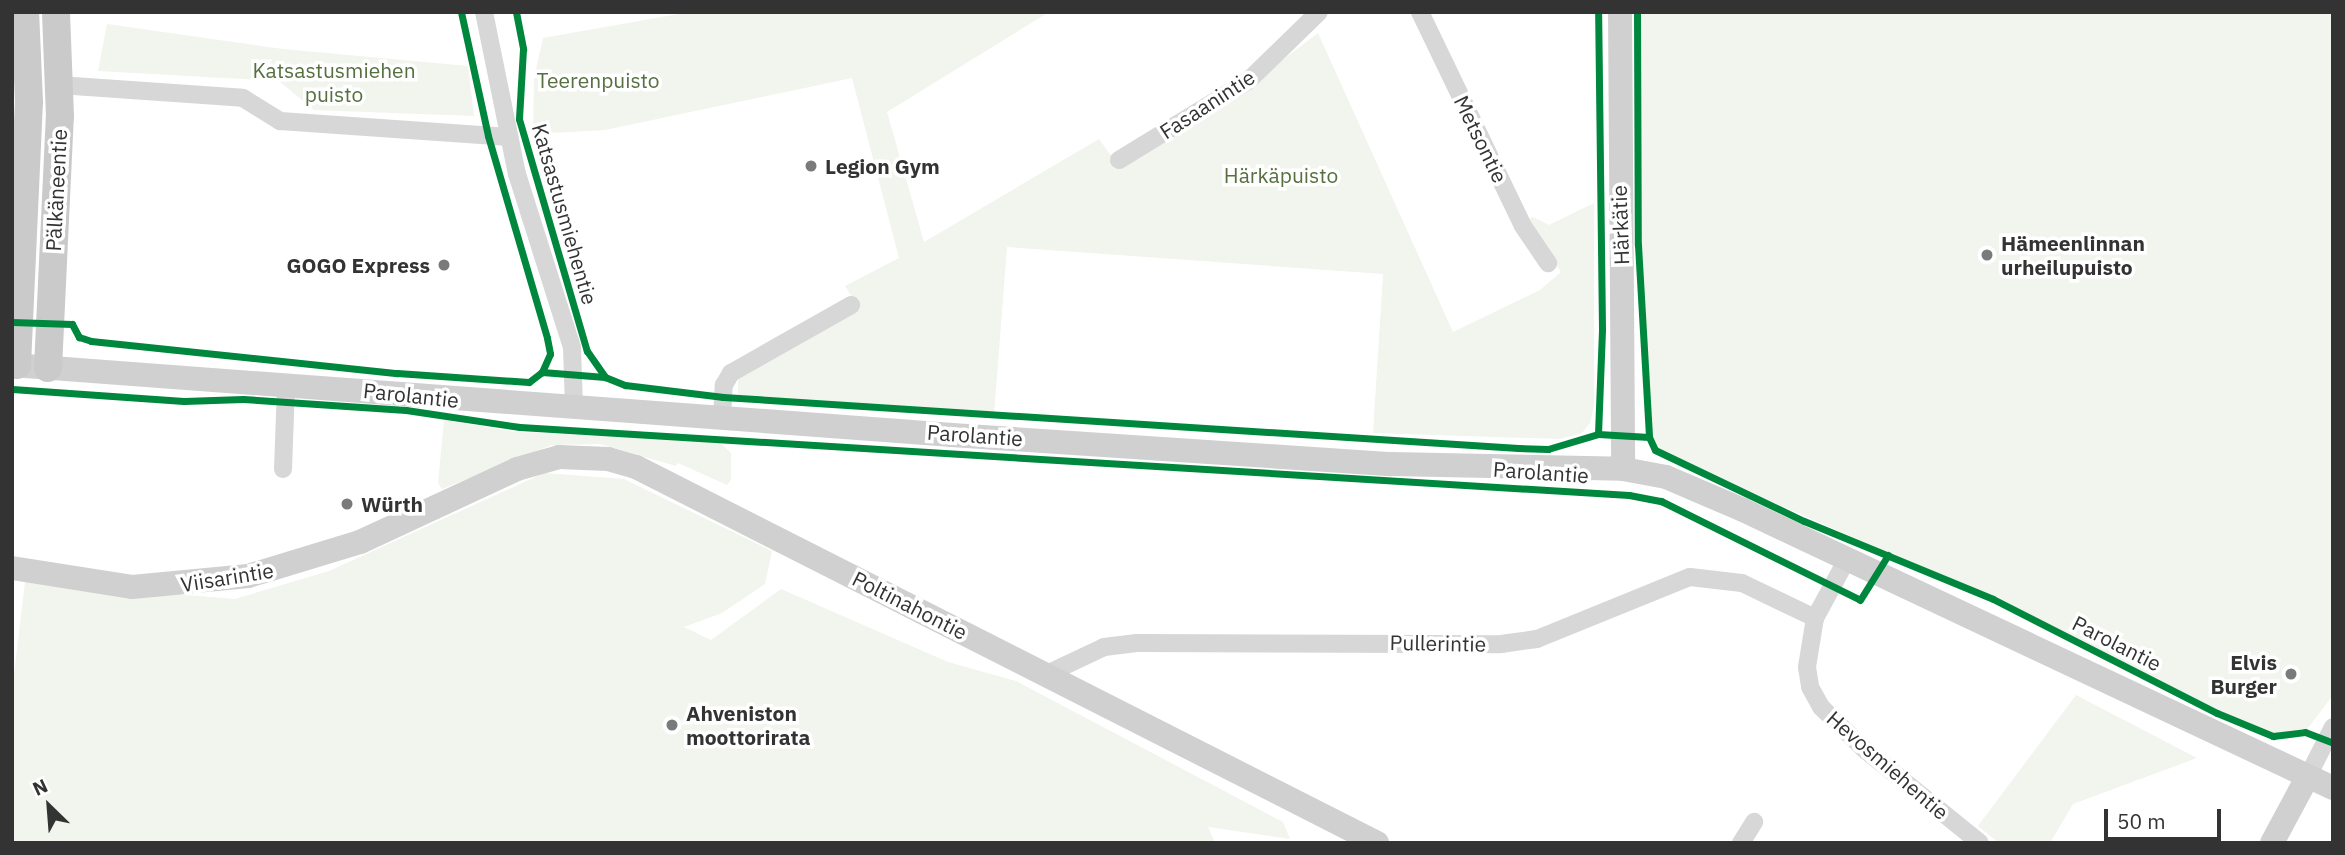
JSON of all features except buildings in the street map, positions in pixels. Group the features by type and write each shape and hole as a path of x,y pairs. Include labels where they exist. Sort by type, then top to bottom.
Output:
{"main road":[{"name":"Pälkäneentie","path":"15,365 29,102 25,12"},
{"name":"Pälkäneentie","path":"48,368 59,85 56,12"},
{"name":"Härkätie","path":"1620,12 1617,47 1623,469"},
{"name":"Parolantie","path":"15,365 722,418 1391,464 1623,469 1665,477 2333,788"},
{"name":"Poltinahontie","path":"431,507 487,480 559,457 608,459 636,467 1047,674 1345,837 1377,843"},
{"name":"Viisarintie","path":"12,568 107,586 219,581 317,559 431,507"},
{"path":"2272,843 2308,776"}],"street":[{"name":"Katsastusmiehentie","path":"484,12 509,138 572,347 574,407"},
{"name":"Fasaanintie","path":"1119,160 1248,81 1319,12"},
{"name":"Metsontie","path":"1420,12 1523,226 1548,263"},
{"path":"59,85 243,98 280,121 509,138"},
{"path":"722,418 724,385 731,373 851,305"},
{"path":"283,469 286,386"},
{"name":"Hevosmiehentie","path":"1846,561 1815,618 1807,667 1810,687 1821,707 1864,749 1980,843"},
{"name":"Pullerintie","path":"1047,674 1104,647 1137,643 1501,644 1537,639 1690,577 1742,583 1815,618"},
{"path":"2308,776 2333,727"},
{"path":"1741,843 1754,822"}],"green space":[{"name":"Härkäpuisto","path":"690,12 1049,12 887,112 924,242 1099,139 1117,164 1256,80 1318,33 1453,332 1540,290 1561,272 1527,220 1533,217 1549,225 1594,203 1594,405 1590,423 1582,433 1560,439 1373,433 1383,274 1007,247 994,415 738,398 738,378 860,309 845,286 899,258 852,78 605,130 533,134 534,78 543,38"},
{"name":"Hämeenlinnan urheilupuisto","path":"1637,12 2333,12 2333,695 2305,732 2273,736 2217,713 1993,599 1655,450 1649,437 1635,133"},
{"name":"Katsastusmiehen puisto","path":"107,24 283,49 468,66 474,116 314,110 279,81 98,71"},
{"path":"444,420 516,432 718,441 731,453 731,480 727,485 678,463 676,466 600,444 552,445 442,489 438,483"},
{"path":"544,473 624,479 772,551 765,584 722,613 684,627 711,640 781,589 948,662 1016,681 1283,822 1290,839 1208,827 1215,843 12,843 12,691 25,582 235,599 329,571"},
{"path":"2076,695 2197,758 2073,804 2050,843 1999,843 1978,826"}],"cycle path":[{"path":"461,12 488,136 547,338 550,354 542,372"},
{"path":"516,12 523,49 519,119 587,351 605,377"},
{"path":"1598,12 1602,329 1598,434"},
{"path":"1637,12 1638,245 1649,437 1655,450 1804,521 1993,599 2217,713 2273,736 2305,732 2333,743"},
{"path":"12,322 72,324 79,337 91,341 397,373 529,382 542,372 605,377 625,385 723,397 1518,448 1548,449 1598,434 1649,437"},
{"path":"12,389 184,401 243,399 406,410 520,427 1629,495 1661,501 1860,600 1888,555"}],"place":[{"name":"Legion Gym","path":"811,166"},
{"name":"Hämeenlinnan urheilupuisto","path":"1987,255"},
{"name":"GOGO Express","path":"444,265"},
{"name":"Würth","path":"347,504"},
{"name":"Elvis Burger","path":"2291,674"},
{"name":"Ahveniston moottorirata","path":"672,725"}],"park label":[{"name":"Teerenpuisto","path":"598,80"}]}
